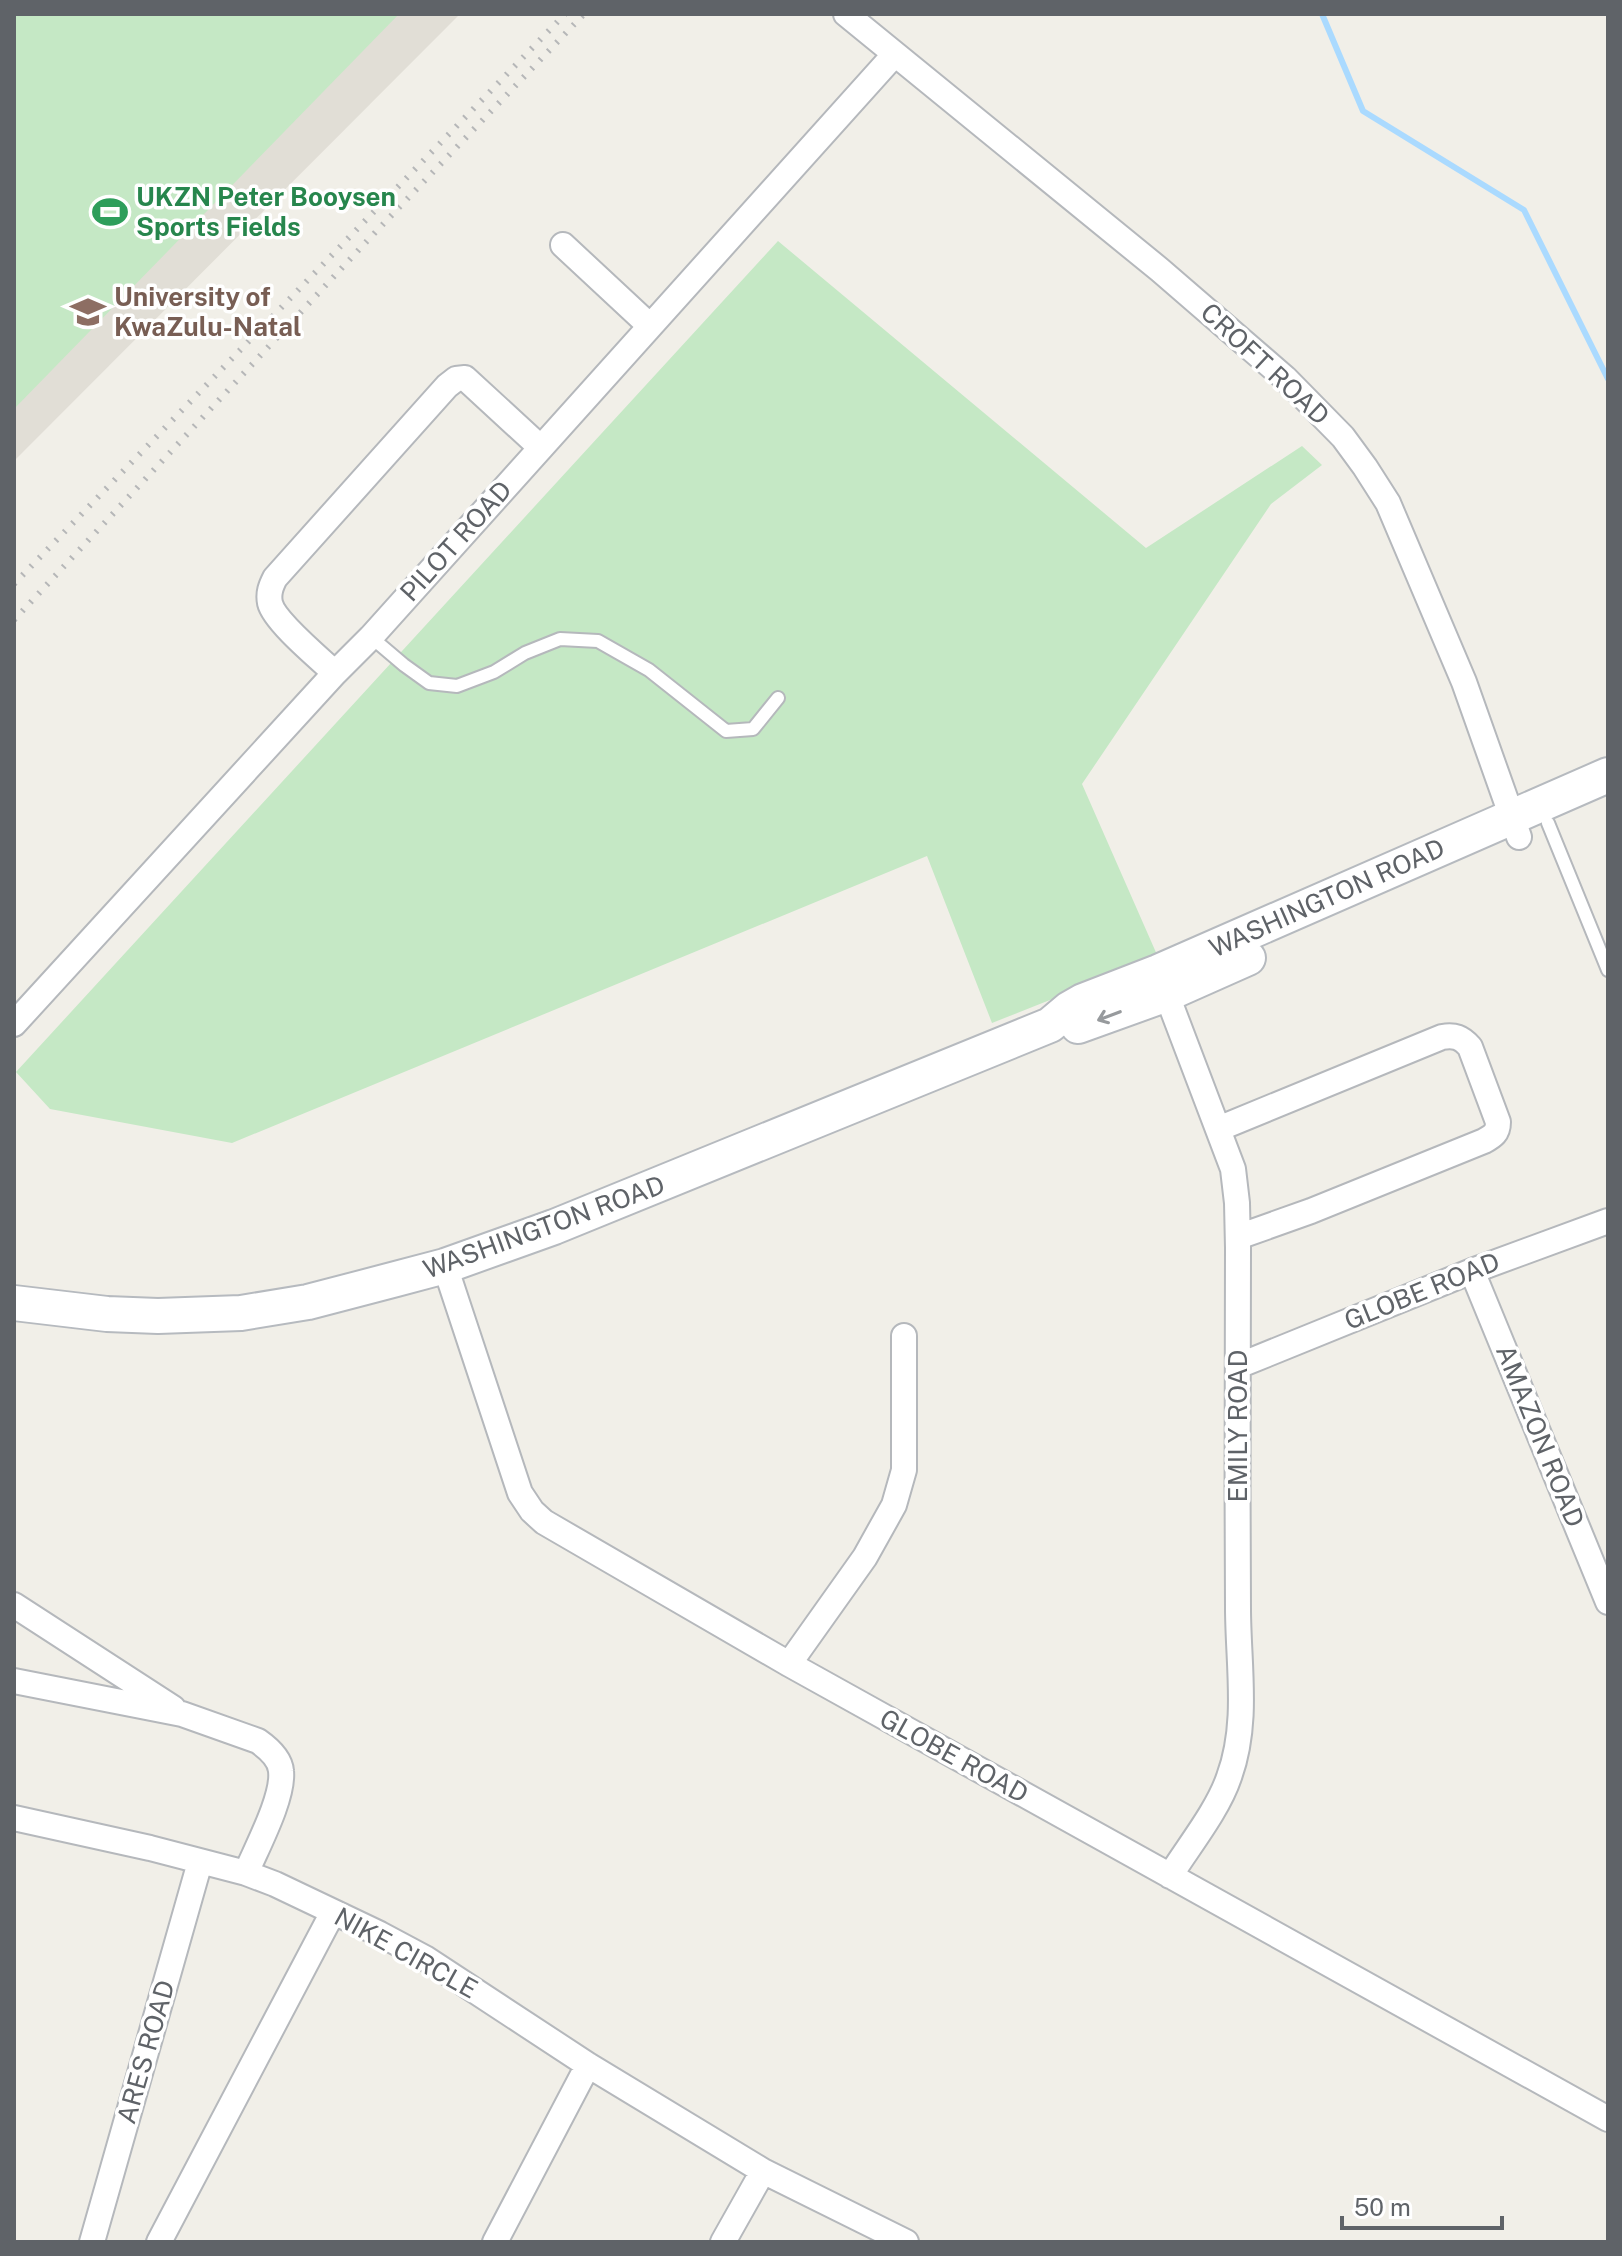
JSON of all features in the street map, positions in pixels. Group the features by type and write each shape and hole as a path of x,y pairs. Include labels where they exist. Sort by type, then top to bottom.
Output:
{"main road":[{"name":"WASHINGTON ROAD","path":"1526,826 1608,775"},
{"name":"WASHINGTON ROAD","path":"14,1303 77,1312 158,1316 241,1313 308,1302 445,1266 568,1222 1050,1025 1083,1001 1163,983 1526,826 1608,795"}],"street":[{"name":"CROFT ROAD","path":"846,14 1160,270 1285,378 1343,437 1388,503 1464,682 1494,762 1526,826"},
{"name":"PILOT ROAD","path":"14,1024 371,637 894,55"},
{"path":"563,245 650,326"},
{"path":"335,673 277,617 270,604 270,590 275,578 447,386 456,379 465,378 540,447"},
{"name":"EMILY ROAD","path":"1163,983 1233,1169 1238,1237 1241,1711 1237,1748 1229,1779 1170,1876"},
{"path":"1218,1129 1442,1037 1452,1036 1463,1039 1470,1047 1498,1122 1498,1130 1493,1137 1484,1141 1238,1237"},
{"name":"GLOBE ROAD","path":"1238,1366 1472,1271 1608,1221"},
{"name":"GLOBE ROAD","path":"445,1266 520,1493 532,1511 561,1533 789,1664 1608,2119"},
{"name":"AMAZON ROAD","path":"1472,1271 1608,1602"},
{"path":"789,1664 865,1557 894,1505 904,1470 904,1336"},
{"path":"14,1605 182,1714"},
{"path":"14,1681 182,1714 258,1741 267,1748 279,1762 280,1782 275,1804 246,1873"},
{"name":"NIKE CIRCLE","path":"14,1818 150,1848 246,1873 275,1884 425,1958 588,2065 763,2171 906,2242"},
{"name":"ARES ROAD","path":"92,2242 200,1862"},
{"path":"159,2242 333,1912"},
{"path":"495,2242 588,2065"},
{"path":"723,2242 763,2171"}],"lane":[{"path":"371,637 429,683 457,686 494,672 525,653 560,639 598,641 649,670 726,731 753,729 778,698"},
{"path":"1526,826 1608,970"}],"shaded area":[{"name":"UKZN Peter Booysen Sports Fields","path":"14,14 460,14 14,461"}],"green space":[{"name":"UKZN Peter Booysen Sports Fields","path":"14,14 399,14 14,409"},
{"path":"778,241 1146,548 1302,446 1322,465 1271,504 1082,784 1158,957 992,1023 927,856 232,1143 50,1109 16,1072"}],"waterway":[{"path":"1322,14 1363,111 1524,210 1608,379"}],"railway":[{"path":"14,584 565,14"},
{"path":"14,620 367,241 584,14"}],"place":[{"name":"UKZN Peter Booysen Sports Fields","path":"110,212"},
{"name":"University of KwaZulu-Natal","path":"88,312"}]}
